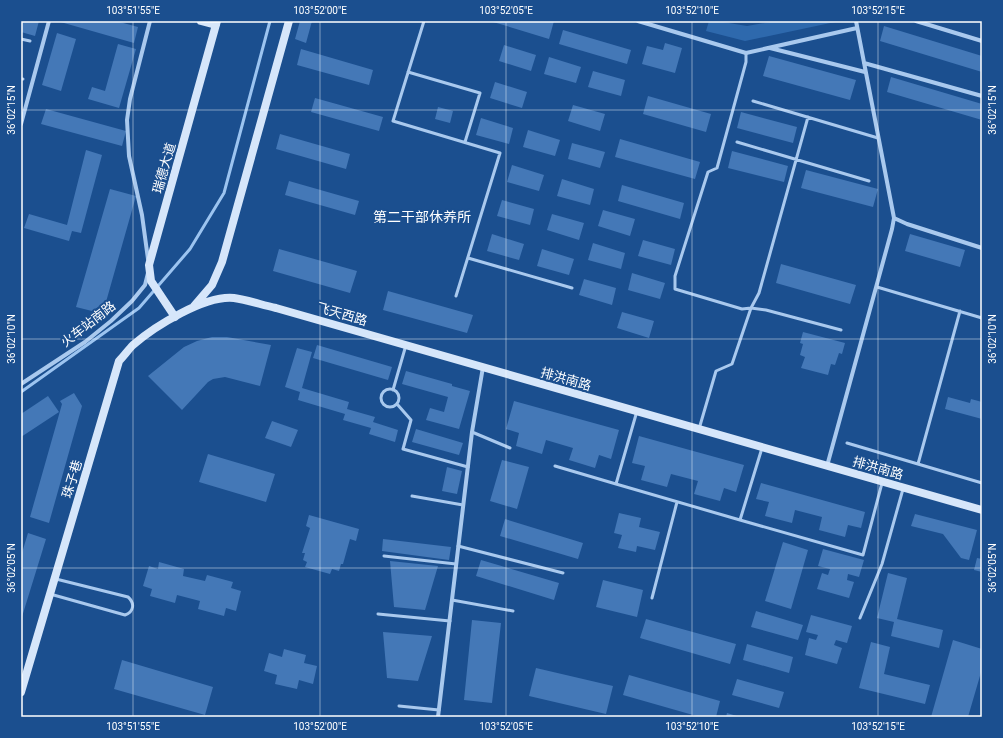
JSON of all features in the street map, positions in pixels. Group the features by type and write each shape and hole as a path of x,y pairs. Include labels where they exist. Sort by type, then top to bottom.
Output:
{"street":[{"path":"21,124 49,21"},
{"name":"火车站南路","path":"21,384 85,342 132,301 145,285 149,265 142,215 129,156 128,120 130,99 150,21"},
{"path":"201,21 216,23"},
{"path":"193,307 212,285 222,262 289,21"},
{"path":"638,21 746,53 857,28"},
{"path":"827,466 894,218 856,21"},
{"path":"916,21 982,41"},
{"name":"瑞德大道","path":"175,317 151,281 149,265 216,23"},
{"path":"768,48 865,72"},
{"path":"864,63 982,96"},
{"path":"894,218 907,224 982,248"},
{"name":"飞天西路","path":"193,307 217,299 234,298 276,308 483,367"},
{"name":"珠子巷","path":"21,692 119,361 132,346 175,317 193,307"},
{"path":"438,717 472,432 483,367"},
{"name":"排洪南路","path":"483,367 982,510"}],"lane":[{"path":"424,21 393,121 500,153 456,296"},
{"path":"21,39 30,41"},
{"path":"746,53 746,62 717,168 708,172 675,276 675,289 742,309 751,308 766,310 841,330"},
{"path":"408,72 480,94 465,142"},
{"path":"753,101 878,138"},
{"path":"699,429 716,371 732,364 751,308 759,293 808,117"},
{"path":"738,142 869,180"},
{"path":"468,258 572,288"},
{"path":"876,287 982,318"},
{"path":"918,464 960,311"},
{"path":"393,390 406,345"},
{"path":"389,389 393,390 398,394 399,398 397,404 387,407 382,402 381,396 389,389"},
{"path":"397,404 411,420 403,449 468,466"},
{"path":"616,484 637,411"},
{"path":"472,432 510,448"},
{"path":"847,443 982,482"},
{"path":"740,520 762,447"},
{"path":"555,466 863,555 883,481"},
{"path":"860,618 882,564 904,488"},
{"path":"412,496 463,505"},
{"path":"652,598 677,502"},
{"path":"458,546 563,573"},
{"path":"384,556 456,564"},
{"path":"50,594 125,615 133,608 132,601 128,597 55,578"},
{"path":"452,600 514,611"},
{"path":"378,614 450,621"},
{"path":"399,706 439,710"}],"shaded area":[{"path":"709,21 747,26 776,21 835,22 745,41 706,31"}],"building":[{"path":"21,21 39,21 35,36 21,32"},
{"path":"57,21 116,21 138,27 134,43"},
{"path":"300,21 312,21 306,43 295,39"},
{"path":"490,21 554,21 549,39"},
{"path":"884,26 982,56 982,72 880,41"},
{"path":"563,30 631,50 627,64 559,44"},
{"path":"57,33 76,39 61,91 42,85"},
{"path":"665,43 682,48 675,73 642,64 647,46 663,50"},
{"path":"118,44 136,49 119,108 88,99 92,87 105,91"},
{"path":"504,45 536,55 531,71 499,61"},
{"path":"301,49 373,70 369,85 297,65"},
{"path":"769,56 856,80 850,100 763,76"},
{"path":"549,57 581,67 576,83 544,74"},
{"path":"593,71 625,80 621,96 588,87"},
{"path":"891,77 982,104 982,120 887,92"},
{"path":"495,82 527,92 522,108 490,98"},
{"path":"648,96 711,114 706,132 643,114"},
{"path":"315,98 383,117 379,131 311,112"},
{"path":"573,105 605,114 600,131 568,121"},
{"path":"438,107 453,111 450,123 435,119"},
{"path":"46,109 126,131 122,146 41,124"},
{"path":"741,112 797,127 793,143 737,128"},
{"path":"481,118 513,128 509,144 476,135"},
{"path":"528,130 560,140 555,156 523,147"},
{"path":"280,134 350,154 346,169 276,149"},
{"path":"620,139 700,162 695,179 615,157"},
{"path":"572,143 605,152 600,168 568,159"},
{"path":"86,150 102,155 81,233 72,231 69,241 24,228 29,214 67,225"},
{"path":"732,151 788,166 784,182 728,168"},
{"path":"512,165 544,175 539,191 507,182"},
{"path":"806,170 878,189 873,207 801,188"},
{"path":"562,179 594,189 590,205 557,196"},
{"path":"289,181 359,201 355,215 285,195"},
{"path":"622,185 684,203 680,219 618,201"},
{"path":"110,189 136,196 106,302 92,311 76,307"},
{"path":"502,200 534,209 530,225 497,216"},
{"path":"603,210 635,219 630,236 598,226"},
{"path":"552,214 584,223 579,240 547,230"},
{"path":"492,234 524,244 519,260 487,251"},
{"path":"910,234 965,250 960,267 905,251"},
{"path":"643,240 675,249 671,265 638,256"},
{"path":"593,243 625,253 621,269 588,260"},
{"path":"279,249 357,271 350,293 273,271"},
{"path":"542,249 574,259 569,275 537,266"},
{"path":"781,264 856,285 850,304 776,283"},
{"path":"632,273 665,283 660,299 628,290"},
{"path":"584,279 616,288 612,305 579,295"},
{"path":"388,291 473,315 467,333 383,310"},
{"path":"622,312 654,321 649,338 617,328"},
{"path":"803,332 845,343 842,354 839,353 835,365 831,364 828,375 801,368 805,357 800,355 803,344 800,343"},
{"path":"212,337 227,337 271,345 260,386 225,377 213,379 208,382 182,410 148,376 184,347 197,341"},
{"path":"317,345 392,367 388,380 313,358"},
{"path":"297,348 312,352 302,388 349,402 347,409 375,417 373,422 398,430 395,442 369,434 371,428 343,420 345,414 298,400 300,392 285,387"},
{"path":"406,371 452,384 452,386 470,391 459,429 426,420 430,408 444,412 448,397 402,384"},
{"path":"74,393 82,406 49,523 30,517 62,404 60,401"},
{"path":"48,396 59,412 21,437 21,414"},
{"path":"948,397 970,403 971,399 982,402 982,419 945,409"},
{"path":"514,401 619,430 611,459 599,455 595,468 569,460 573,448 546,440 542,454 516,446 519,433 506,429"},
{"path":"272,421 298,430 291,447 265,438"},
{"path":"416,429 463,443 459,455 412,442"},
{"path":"639,436 744,465 736,492 724,488 720,501 694,494 698,481 671,474 667,487 641,480 645,466 632,463"},
{"path":"208,454 275,474 266,502 199,482"},
{"path":"502,460 529,467 517,509 490,501"},
{"path":"447,467 462,471 457,494 442,491"},
{"path":"761,483 865,512 861,528 848,525 845,537 819,530 822,517 795,510 792,523 765,516 769,502 756,499"},
{"path":"619,513 641,518 639,527 660,532 655,550 637,546 636,552 618,548 622,535 614,533"},
{"path":"915,514 977,530 969,560 961,558 943,534 911,526"},
{"path":"309,515 359,529 356,541 350,539 343,564 341,564 339,571 332,569 330,574 305,567 307,562 303,560 305,553 302,553 310,528 306,526"},
{"path":"505,519 583,543 578,559 500,536"},
{"path":"28,533 46,539 21,620 21,556"},
{"path":"383,539 451,547 449,560 382,551"},
{"path":"783,542 808,550 791,609 765,601"},
{"path":"823,549 864,560 859,577 848,574 847,580 854,582 849,598 817,589 822,573 828,575 830,569 818,566"},
{"path":"977,558 982,559 982,572 974,570"},
{"path":"481,560 559,583 554,600 476,576"},
{"path":"390,561 438,566 425,610 394,607"},
{"path":"159,562 184,569 183,576 205,581 207,575 233,582 231,588 241,591 236,611 226,608 224,616 198,609 200,601 177,595 175,603 150,596 152,589 143,586 149,566 158,569"},
{"path":"888,573 907,578 897,619 943,630 939,648 891,636 894,622 877,618"},
{"path":"603,580 643,590 637,617 596,607"},
{"path":"756,611 803,625 798,640 751,627"},
{"path":"811,615 852,626 847,643 836,640 834,645 842,648 837,664 805,655 809,638 816,640 818,635 806,632"},
{"path":"646,619 736,644 730,664 640,638"},
{"path":"472,620 501,623 492,703 464,700"},
{"path":"383,632 432,636 418,681 387,678"},
{"path":"953,640 982,649 982,669 968,717 931,717"},
{"path":"871,642 890,647 884,674 930,685 925,704 859,688"},
{"path":"747,644 793,657 789,673 743,660"},
{"path":"284,649 306,655 304,663 317,666 313,684 299,680 297,689 275,684 277,675 264,671 269,653 282,657"},
{"path":"122,660 213,687 205,715 114,689"},
{"path":"536,668 613,686 606,714 529,696"},
{"path":"629,675 720,701 716,717 700,717 623,695"},
{"path":"737,679 784,692 779,708 732,695"},
{"path":"727,713 740,717 726,717"}],"waterway":[{"path":"21,392 139,308 190,249 224,193 270,21"}],"district":[{"name":"第二干部休养所","path":"422,217"}]}
